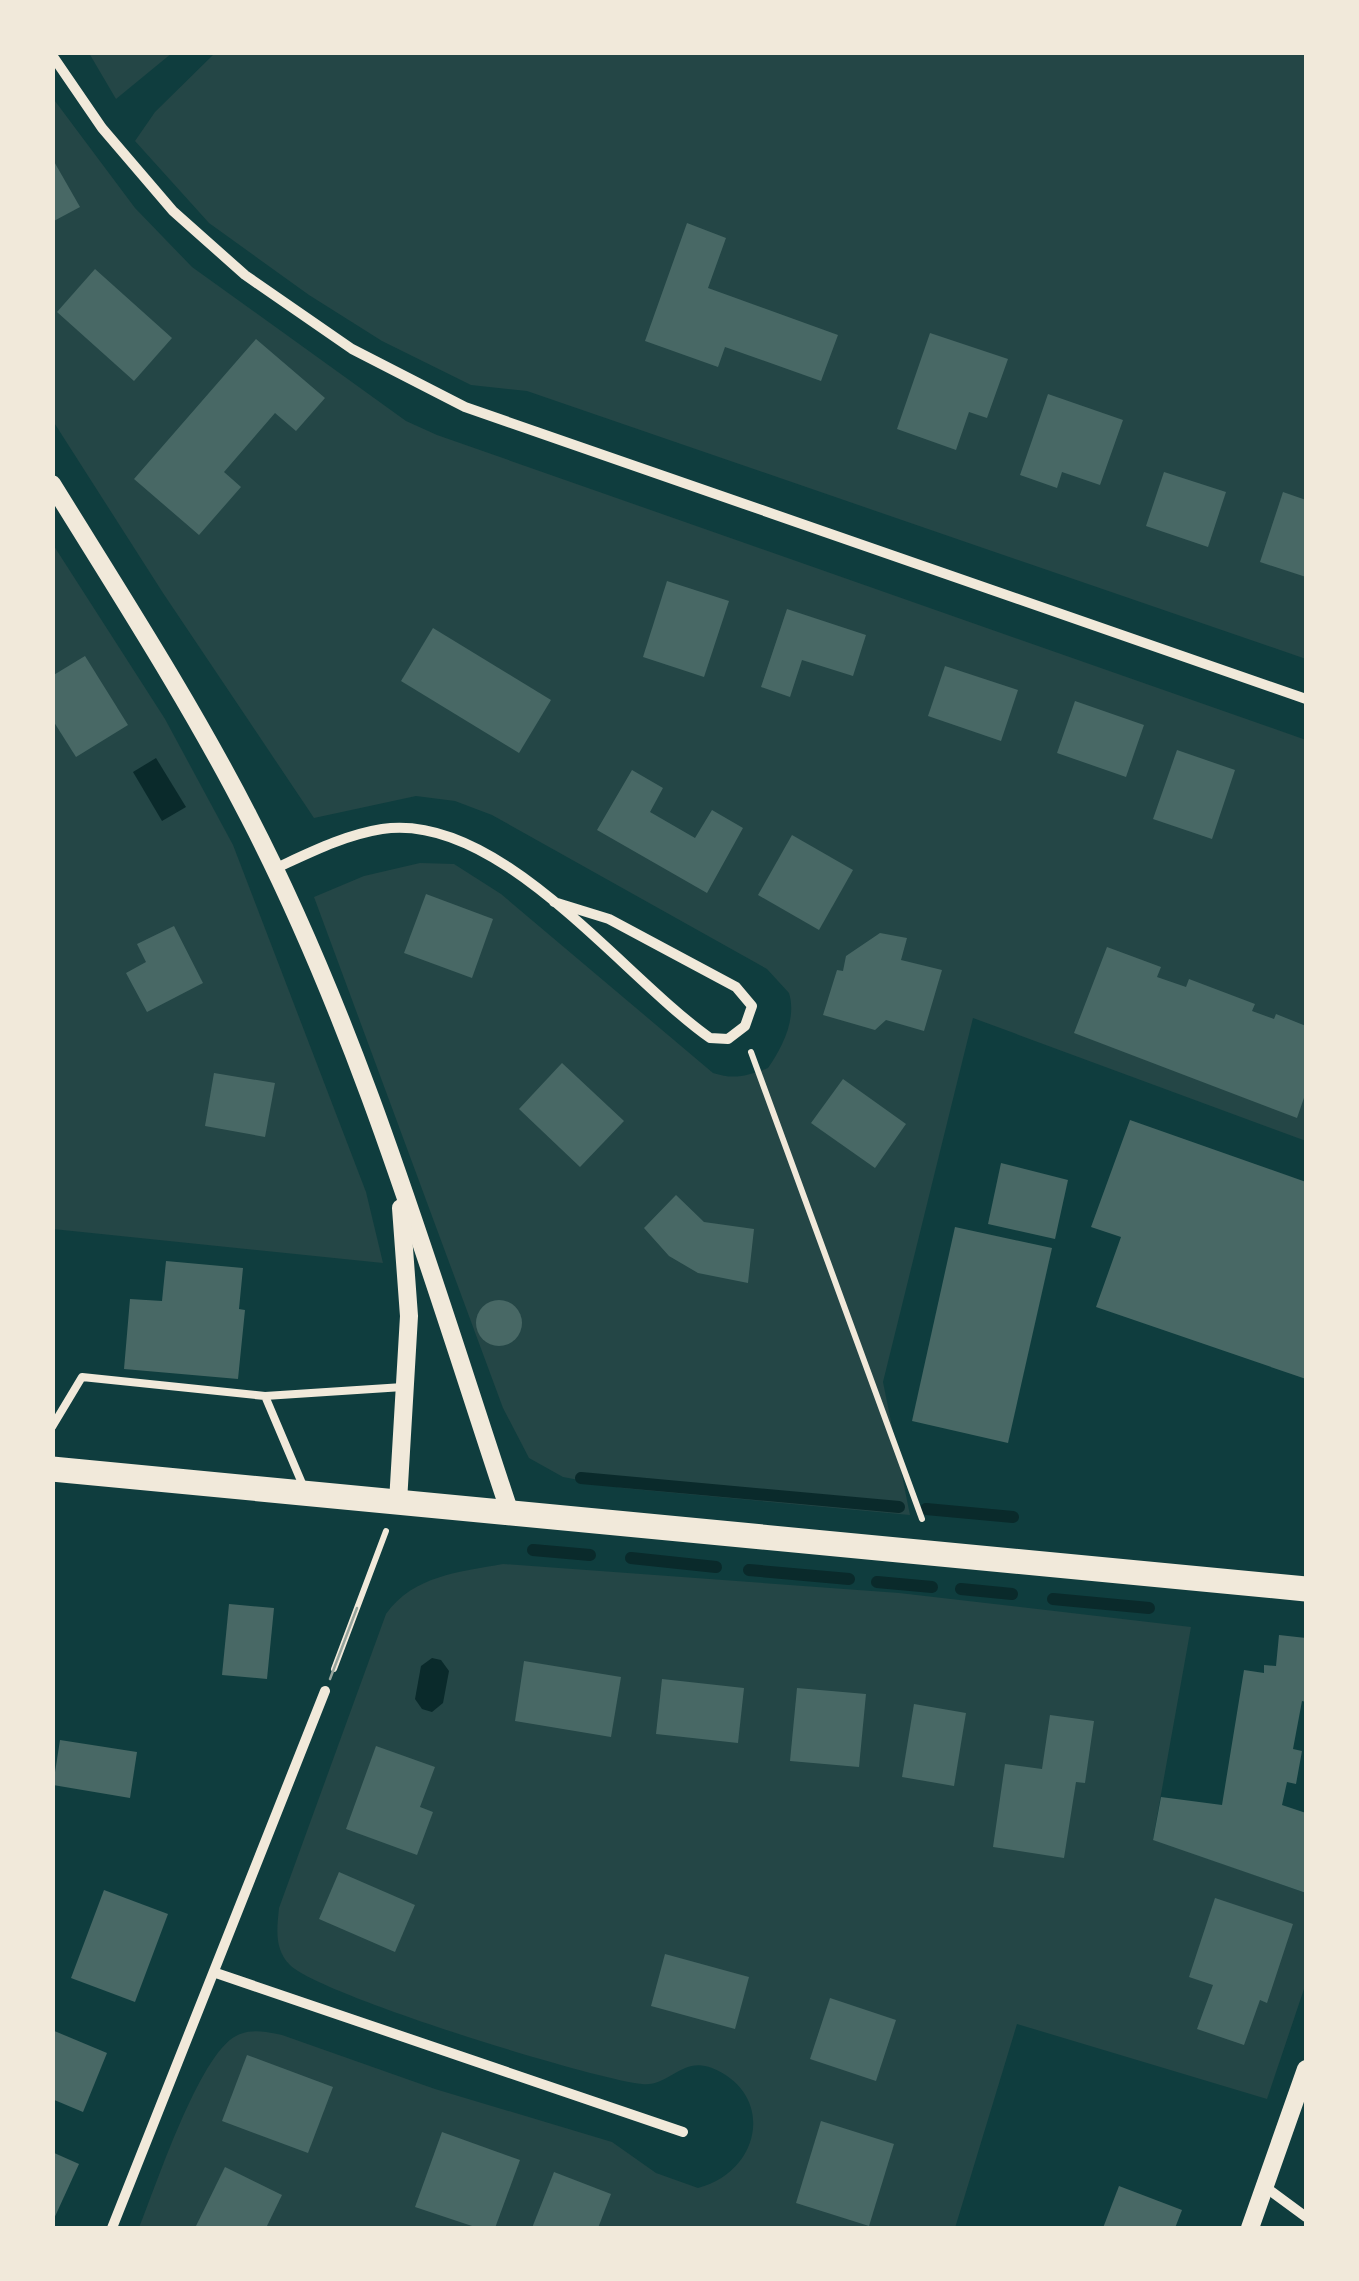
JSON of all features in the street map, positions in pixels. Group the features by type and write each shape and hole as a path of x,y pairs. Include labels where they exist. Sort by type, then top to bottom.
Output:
{"main road":[{"path":"52,1468 1306,1590"}],"street":[{"path":"52,56 102,128 173,211 245,275 368,357 465,406 1306,698"},
{"path":"52,484 172,680 249,816 274,869 340,1020 510,1513"},
{"path":"274,869 357,834 385,828 439,832 471,846 554,902 710,1038 728,1039 750,1016 752,1006 736,987 610,919 554,902"},
{"path":"398,1502 409,1316 399,1182"},
{"path":"112,2228 325,1691"},
{"path":"216,1973 683,2132"},
{"path":"1250,2228 1306,2069"},
{"path":"1264,2186 1306,2217"}],"lane":[{"path":"52,1427 82,1377 265,1396 407,1386"},
{"path":"265,1396 305,1493"}],"path":[{"path":"742,1028 935,1553"},
{"path":"325,1691 398,1502"}],"shaded area":[{"path":"89,53 172,53 116,99"},
{"path":"215,53 1306,53 1306,659 527,391 471,385 382,341 309,295 209,223 135,141 155,112"},
{"path":"52,97 135,208 192,267 406,421 1306,740 1306,1141 973,1018 883,1382 910,1515 622,1488 563,1477 529,1458 503,1408 314,897 364,876 420,863 454,864 501,894 713,1073 721,1075 741,1076 768,1068 790,1023 789,993 767,969 492,815 455,801 416,796 314,818 53,421"},
{"path":"52,543 165,719 233,845 366,1192 383,1263 53,1229"},
{"path":"156,758 186,807 162,821 133,772"},
{"path":"503,1564 899,1593 1191,1627 1153,1839 1306,1893 1306,1983 1267,2099 1017,2024 955,2228 139,2228 180,2123 208,2068 222,2048 247,2032 282,2035 435,2089 612,2142 656,2173 698,2188 736,2166 747,2150 753,2132 746,2095 732,2080 712,2068 692,2066 652,2084 642,2084 570,2068 351,1996 312,1979 290,1965 281,1952 279,1908 386,1614 397,1601 424,1583"},
{"path":"432,1658 441,1660 449,1671 443,1703 432,1712 422,1709 415,1699 421,1666"}],"building":[{"path":"52,158 80,207 52,222"},
{"path":"687,223 726,238 708,288 838,335 821,381 725,347 718,367 645,341"},
{"path":"95,269 172,338 134,381 57,312"},
{"path":"930,333 1008,359 987,418 969,412 956,450 897,429"},
{"path":"256,339 325,398 296,431 275,413 224,472 241,487 199,535 134,479"},
{"path":"1048,394 1123,420 1100,485 1062,472 1057,488 1020,475"},
{"path":"1164,472 1226,492 1208,547 1146,526"},
{"path":"1283,492 1306,500 1306,577 1260,562"},
{"path":"667,581 729,601 704,677 643,657"},
{"path":"787,609 866,635 853,676 802,660 790,697 761,687"},
{"path":"433,628 551,700 519,753 401,681"},
{"path":"85,656 128,725 76,757 52,719 52,676"},
{"path":"945,666 1018,690 1001,741 928,716"},
{"path":"1075,701 1144,725 1126,777 1057,753"},
{"path":"1177,750 1235,770 1212,839 1153,819"},
{"path":"632,770 663,788 650,812 695,838 712,810 743,828 707,893 597,830"},
{"path":"792,835 853,870 819,930 758,895"},
{"path":"426,894 493,919 472,978 404,953"},
{"path":"174,926 203,983 147,1012 126,973 146,962 137,944"},
{"path":"880,933 907,938 901,960 942,970 924,1031 886,1020 875,1030 823,1015 837,970 843,971 846,956"},
{"path":"1107,947 1161,967 1157,977 1186,987 1189,979 1255,1004 1252,1011 1274,1019 1276,1014 1306,1026 1306,1092 1297,1118 1074,1033"},
{"path":"562,1063 624,1121 580,1167 519,1109"},
{"path":"214,1073 275,1083 265,1137 205,1126"},
{"path":"843,1079 906,1124 875,1168 811,1123"},
{"path":"1130,1120 1306,1182 1306,1379 1096,1307 1121,1237 1091,1227"},
{"path":"1001,1163 1068,1180 1055,1239 988,1224"},
{"path":"676,1195 704,1222 754,1229 748,1283 698,1273 669,1256 644,1228"},
{"path":"955,1227 1052,1248 1008,1443 912,1421"},
{"path":"166,1261 243,1268 239,1309 245,1310 238,1379 124,1369 130,1299 162,1301"},
{"path":"499,1300 515,1307 522,1323 515,1339 499,1346 483,1339 476,1323 483,1307"},
{"path":"229,1604 274,1608 267,1679 222,1675"},
{"path":"1279,1635 1306,1638 1306,1702 1302,1701 1293,1749 1302,1751 1296,1784 1287,1782 1282,1805 1306,1813 1306,1893 1153,1840 1161,1797 1222,1805 1244,1670 1264,1673 1264,1665 1276,1666"},
{"path":"524,1661 621,1677 611,1737 515,1721"},
{"path":"662,1679 744,1688 738,1743 656,1734"},
{"path":"797,1688 866,1694 859,1767 790,1761"},
{"path":"914,1704 966,1713 954,1786 902,1777"},
{"path":"1050,1715 1094,1721 1085,1783 1076,1782 1064,1858 993,1847 1005,1764 1042,1769"},
{"path":"60,1740 137,1752 130,1798 53,1785"},
{"path":"376,1746 435,1767 420,1807 433,1812 417,1855 346,1829"},
{"path":"339,1872 415,1905 395,1952 319,1919"},
{"path":"104,1890 168,1914 135,2002 71,1978"},
{"path":"1215,1898 1293,1924 1267,2003 1260,2000 1244,2045 1197,2029 1213,1985 1189,1977"},
{"path":"665,1954 749,1977 735,2029 651,2006"},
{"path":"830,1998 896,2020 876,2081 810,2059"},
{"path":"52,2030 107,2053 83,2112 52,2099"},
{"path":"247,2055 333,2087 308,2153 222,2121"},
{"path":"821,2121 894,2144 869,2226 796,2203"},
{"path":"442,2132 520,2160 495,2228 478,2228 415,2207"},
{"path":"52,2152 79,2164 52,2223"},
{"path":"225,2167 282,2195 266,2228 195,2228"},
{"path":"554,2172 611,2194 598,2228 532,2228"},
{"path":"1119,2186 1182,2210 1175,2228 1103,2228"}],"waterway":[{"path":"581,1478 899,1507"},
{"path":"926,1509 1013,1517"},
{"path":"533,1550 590,1555"},
{"path":"631,1558 716,1567"},
{"path":"749,1570 849,1579"},
{"path":"877,1582 932,1587"},
{"path":"961,1589 1012,1594"},
{"path":"1053,1599 1149,1608"}],"tram line":[{"path":"330,1679 357,1608"}]}
